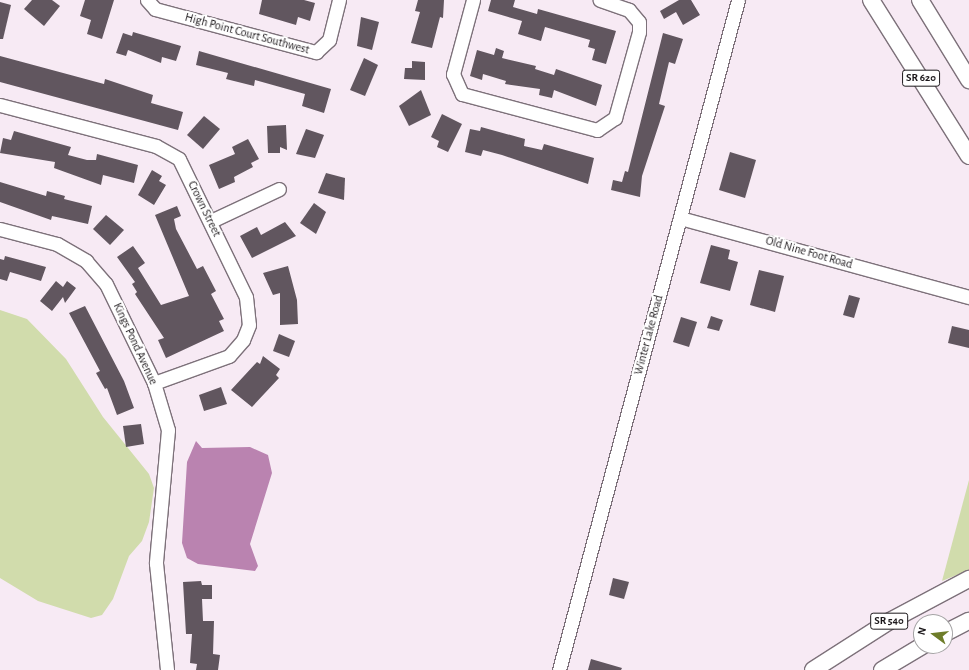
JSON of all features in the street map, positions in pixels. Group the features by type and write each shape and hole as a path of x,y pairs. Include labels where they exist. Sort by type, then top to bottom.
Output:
{"main road":[{"name":"SR 620","path":"871,0 969,156"},
{"path":"920,0 969,80"},
{"name":"SR 540","path":"813,670 888,622 969,579"},
{"path":"953,629 969,621"},
{"path":"882,670 913,651"}],"street":[{"name":"High Point Court Southwest","path":"147,0 155,9 316,52 329,40 339,0"},
{"path":"473,0 454,74 462,94 597,130 615,118 639,27 629,10 600,0"},
{"name":"Winter Lake Road","path":"559,670 738,0"},
{"name":"Crown Street","path":"0,105 168,150 179,159 211,221 246,297 250,316 247,333 229,356 154,383"},
{"path":"211,221 279,189"},
{"name":"Old Nine Foot Road","path":"680,218 969,297"},
{"name":"Kings Pond Avenue","path":"0,229 57,244 86,262 106,284 154,383 168,430 156,563 167,670"}],"green space":[{"path":"0,310 27,319 66,359 103,417 149,474 154,488 149,522 142,541 129,556 113,599 102,615 91,618 38,601 0,578"},
{"path":"969,480 969,570 942,581"}],"shaded area":[{"path":"196,441 202,448 250,447 268,455 272,473 250,544 258,566 255,571 198,564 187,558 182,543 187,462"}],"building":[{"path":"32,0 52,0 60,6 44,26 24,9"},
{"path":"85,0 114,0 102,39 87,34 91,20 80,16"},
{"path":"262,0 304,0 315,3 310,21 298,17 296,25 259,14"},
{"path":"418,0 444,0 443,18 440,17 432,48 411,43 420,12 415,11"},
{"path":"491,0 515,0 513,7 537,14 538,9 616,31 606,64 592,60 595,49 588,47 590,40 545,27 541,41 518,34 522,21 488,11"},
{"path":"679,0 691,0 700,15 683,25 676,12 664,19 660,11"},
{"path":"0,2 11,5 3,39 0,39"},
{"path":"361,17 379,22 372,50 357,46"},
{"path":"133,32 181,46 176,61 162,57 161,63 128,50 126,56 116,53 123,33 132,36"},
{"path":"663,33 683,39 675,64 669,62 659,104 665,106 642,176 640,197 611,190 613,180 622,182 625,171 628,172"},
{"path":"496,48 504,51 502,58 536,66 535,69 554,75 556,69 602,85 596,106 554,90 552,98 539,95 540,89 505,84 506,81 483,74 482,80 470,76 477,50 494,55"},
{"path":"199,51 331,89 324,113 302,106 305,94 255,80 254,86 226,79 228,73 196,65"},
{"path":"0,56 104,84 105,79 153,95 151,103 183,112 178,130 0,82"},
{"path":"364,58 378,65 365,96 350,90"},
{"path":"412,61 425,62 425,80 404,79 405,68 412,68"},
{"path":"421,90 431,115 409,126 399,106"},
{"path":"442,114 462,124 448,152 437,147 439,141 431,137"},
{"path":"204,116 220,129 203,149 187,135"},
{"path":"286,125 287,150 280,147 280,153 268,153 267,126"},
{"path":"481,127 525,139 524,146 542,150 544,144 594,158 588,184 483,150 481,156 465,152 470,129 480,131"},
{"path":"306,129 324,135 315,158 296,154"},
{"path":"14,131 71,147 68,155 87,160 96,160 97,154 138,165 134,183 103,175 101,185 54,168 55,162 0,153 3,138 11,140"},
{"path":"248,139 259,159 251,163 253,167 234,177 235,182 219,189 209,165 235,154 232,147"},
{"path":"730,152 756,160 745,198 719,190"},
{"path":"152,170 162,176 159,181 166,185 154,205 138,195"},
{"path":"326,173 345,178 344,200 318,193"},
{"path":"0,182 46,196 47,191 65,196 64,199 92,206 88,224 52,216 51,220 0,202"},
{"path":"314,203 326,212 316,234 300,223"},
{"path":"177,206 181,216 174,219 176,229 197,269 203,266 216,291 211,294 224,319 219,321 224,331 166,358 158,340 164,338 135,294 137,292 132,284 135,282 117,257 133,246 145,263 138,268 161,305 189,296 155,215"},
{"path":"106,215 124,230 110,245 93,229"},
{"path":"285,222 296,236 252,258 240,236 257,227 261,235"},
{"path":"711,245 730,250 728,259 738,262 730,291 700,283"},
{"path":"5,256 46,267 41,281 10,272 7,281 0,279 0,259 4,260"},
{"path":"288,266 297,300 298,324 280,325 280,293 273,295 263,273"},
{"path":"759,270 784,276 775,312 750,305"},
{"path":"56,281 63,287 67,281 76,288 65,303 63,297 52,311 40,301"},
{"path":"849,295 860,298 854,318 843,315"},
{"path":"85,306 124,381 134,408 117,415 107,388 105,389 96,373 100,371 69,313"},
{"path":"711,316 723,320 719,331 707,328"},
{"path":"681,317 697,322 689,347 673,342"},
{"path":"952,326 969,330 969,348 948,343"},
{"path":"279,334 295,341 289,357 273,351"},
{"path":"263,356 280,369 276,375 279,378 252,407 231,390 257,362 260,364"},
{"path":"221,387 227,404 204,411 199,395"},
{"path":"141,424 144,444 126,447 123,426"},
{"path":"613,578 629,582 624,599 609,595"},
{"path":"201,581 202,585 212,585 212,599 202,599 203,621 214,621 213,654 220,655 218,670 196,670 197,664 190,663 192,634 186,634 183,582"},
{"path":"591,659 622,668 621,670 588,670"}]}
